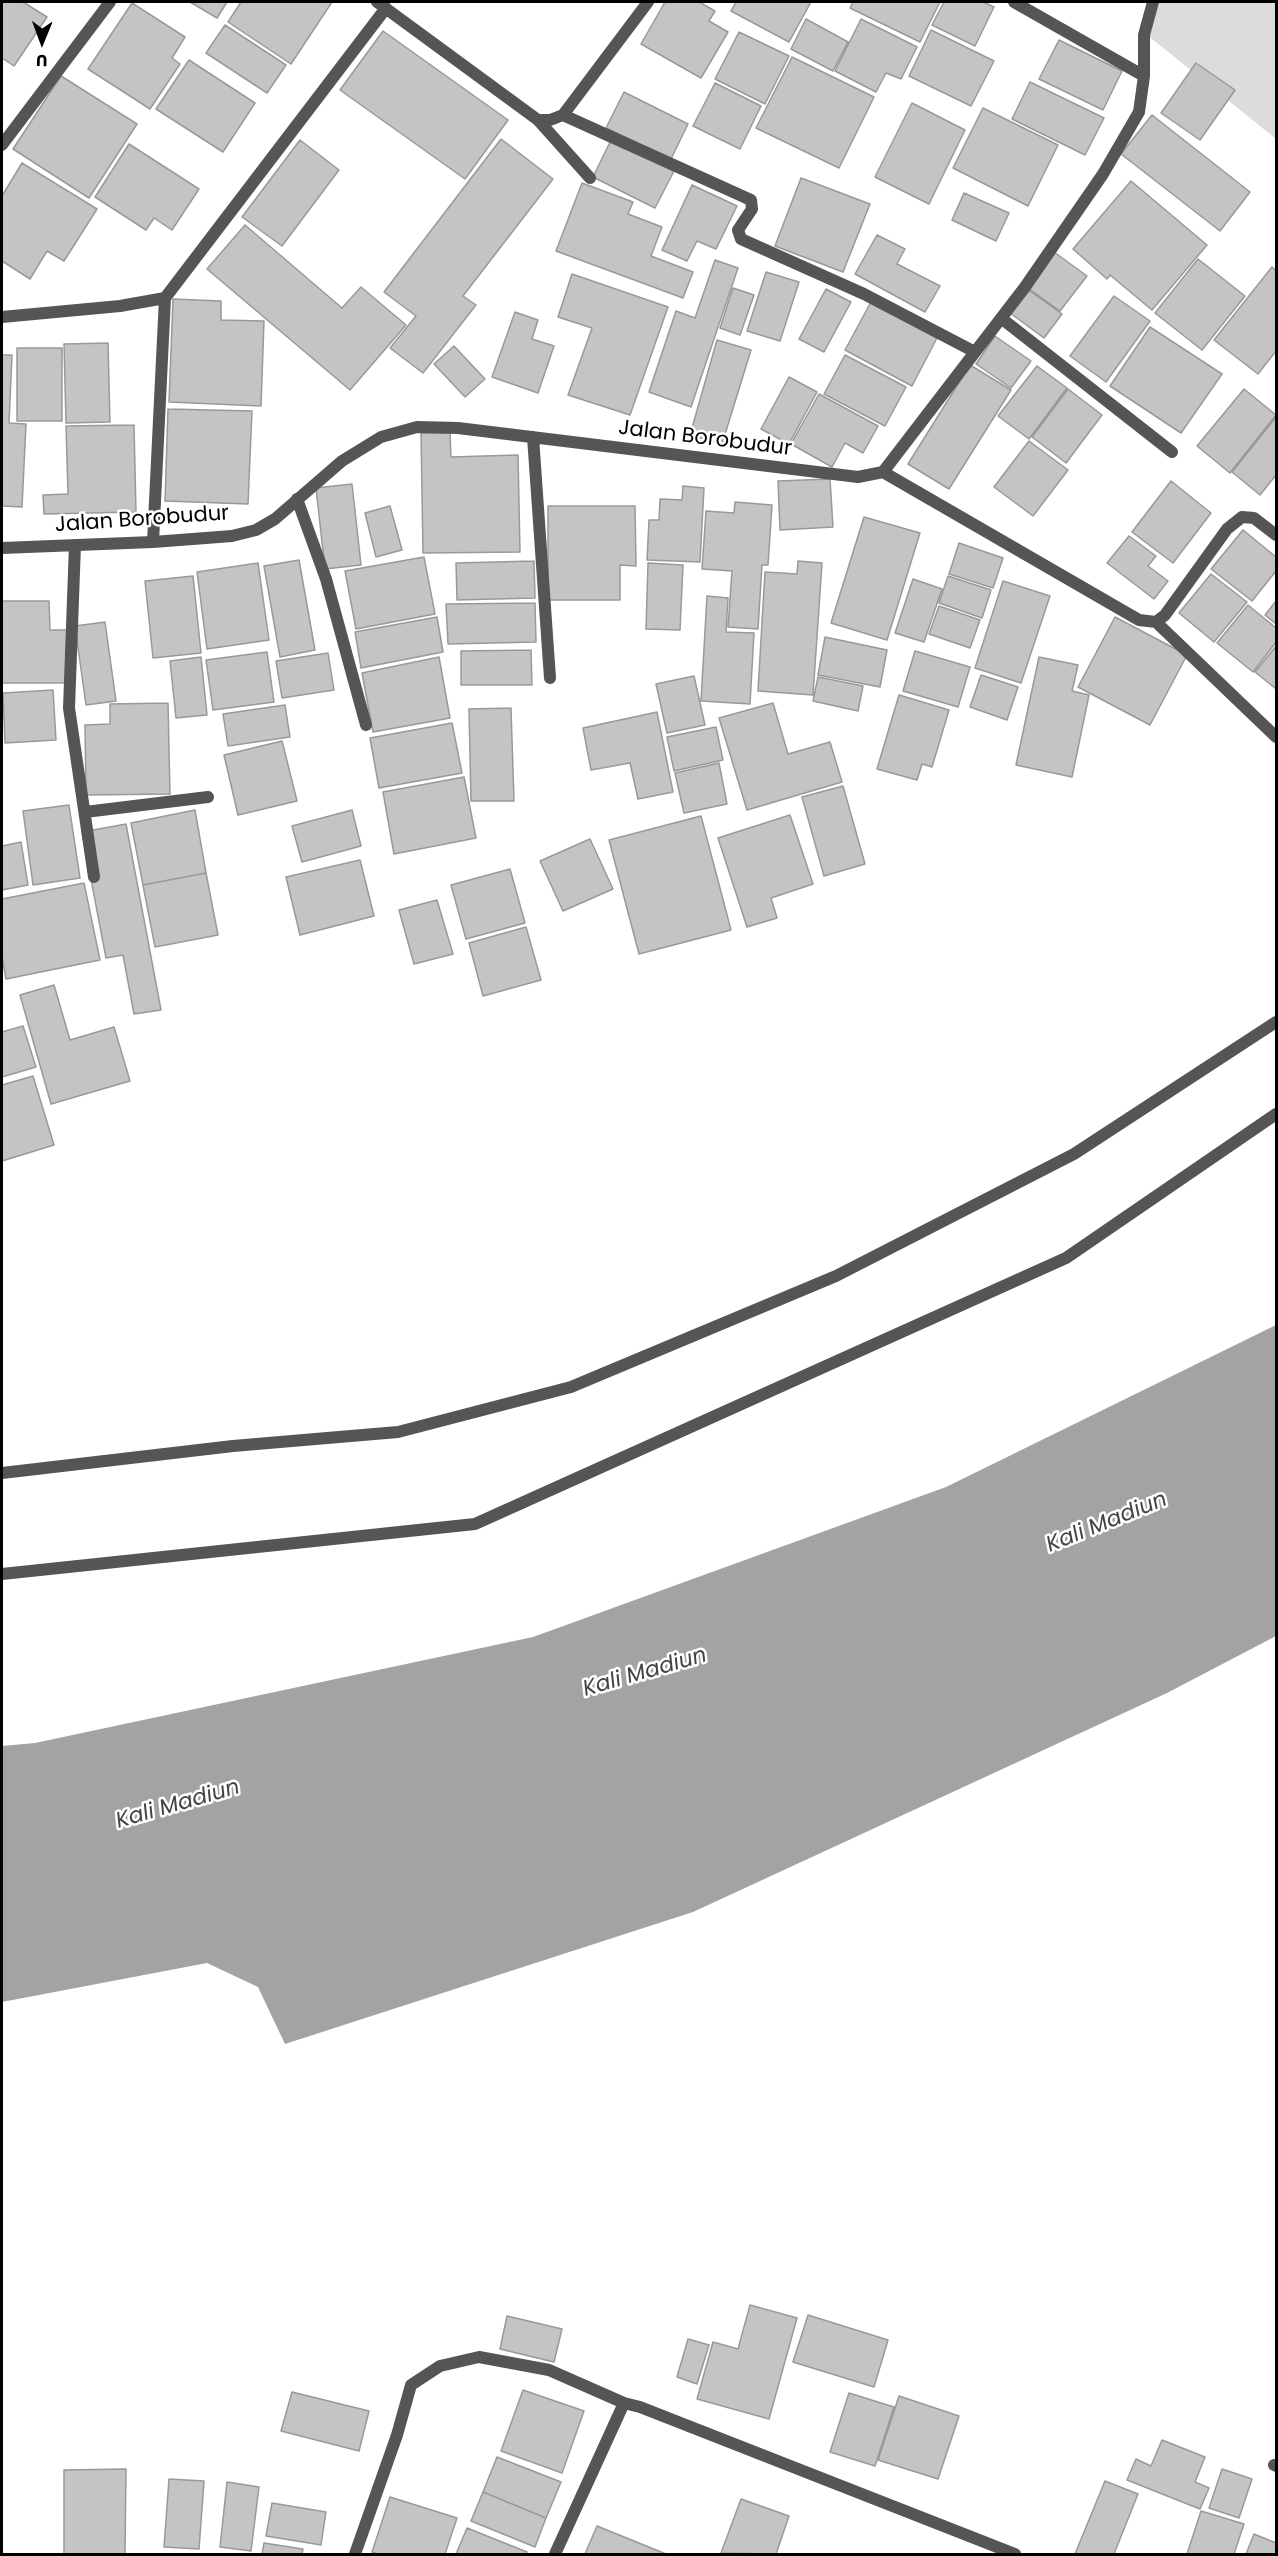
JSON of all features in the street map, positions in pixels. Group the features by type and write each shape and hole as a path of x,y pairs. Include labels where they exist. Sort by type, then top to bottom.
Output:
{"street":[{"path":"2,145 110,2"},
{"path":"538,120 550,120 563,115 648,2"},
{"path":"1014,2 1144,76"},
{"path":"1154,2 1144,35 1144,76 1138,112 1103,174 1001,318 883,472 1139,620 1156,622 1276,737"},
{"path":"153,542 165,298 382,5 538,120 590,178"},
{"path":"563,115 751,200 752,209 738,230 741,239 864,294 975,352"},
{"path":"2,317 120,306 165,298"},
{"path":"1001,318 1172,452"},
{"name":"Jalan Borobudur","path":"2,548 153,542 232,536 256,530 275,519 342,461 381,437 417,427 459,428 858,477 883,472"},
{"path":"533,437 550,678"},
{"path":"297,500 322,568 366,725"},
{"path":"1156,622 1165,615 1227,530 1242,517 1254,518 1276,535"},
{"path":"75,545 69,708 94,877"},
{"path":"85,812 208,796"},
{"path":"2,1473 233,1446 398,1432 571,1387 836,1276 1074,1154 1276,1022"},
{"path":"2,1574 475,1524 1066,1258 1276,1114"},
{"path":"355,2554 397,2435 411,2385 440,2366 478,2357 549,2370 624,2403 640,2407 1015,2554"},
{"path":"555,2554 624,2403"}],"shaded area":[{"path":"1156,2 1276,2 1276,139 1146,34"}],"water":[{"name":"Kali Madiun","path":"1276,1325 1276,1636 1167,1693 693,1912 285,2044 258,1987 207,1963 2,2002 2,1746 35,1743 533,1637 946,1487"}],"building":[{"path":"2,2 23,2 47,17 14,66 2,58"},
{"path":"190,2 227,2 217,18"},
{"path":"241,2 332,2 291,64 228,22"},
{"path":"665,2 699,2 715,11 709,21 728,32 701,78 641,44"},
{"path":"736,2 811,2 789,42 731,11"},
{"path":"853,2 940,2 920,42 850,8"},
{"path":"944,2 983,2 994,7 975,46 932,25"},
{"path":"132,3 185,37 172,58 180,64 150,109 88,69"},
{"path":"806,19 848,42 833,71 791,49"},
{"path":"861,19 917,47 901,79 886,73 876,92 835,71"},
{"path":"225,25 286,65 267,93 206,53"},
{"path":"931,30 994,61 971,106 909,76"},
{"path":"383,31 508,120 465,179 340,90"},
{"path":"739,32 789,56 765,104 715,79"},
{"path":"1059,40 1122,71 1103,110 1039,79"},
{"path":"792,57 874,97 839,168 756,128"},
{"path":"189,60 255,103 223,152 156,109"},
{"path":"1196,63 1235,90 1200,140 1161,113"},
{"path":"61,76 137,124 89,198 13,149"},
{"path":"1030,82 1104,118 1085,155 1012,119"},
{"path":"715,83 761,106 740,149 693,126"},
{"path":"624,92 688,124 671,159 606,128"},
{"path":"912,103 965,130 929,204 875,177"},
{"path":"983,108 1058,145 1028,206 953,168"},
{"path":"1152,115 1250,192 1220,231 1121,154"},
{"path":"501,139 553,179 463,296 476,305 423,373 390,348 416,316 384,292"},
{"path":"300,140 339,170 282,246 242,217"},
{"path":"611,140 674,171 655,208 593,177"},
{"path":"129,144 199,189 172,230 154,218 146,230 95,197"},
{"path":"22,163 97,209 64,261 47,251 30,279 2,261 2,196"},
{"path":"801,178 870,204 843,272 775,246"},
{"path":"1131,181 1207,245 1152,310 1110,275 1107,279 1073,249"},
{"path":"582,183 633,202 628,214 662,227 651,256 693,272 683,298 556,251"},
{"path":"692,185 737,206 716,249 697,241 687,261 662,250"},
{"path":"964,193 1009,213 996,241 952,220"},
{"path":"245,225 342,308 361,287 406,325 350,390 207,269"},
{"path":"877,235 905,249 897,264 940,286 925,312 855,274"},
{"path":"1054,252 1087,276 1060,311 1028,288"},
{"path":"1198,259 1245,296 1202,350 1155,313"},
{"path":"715,260 738,268 691,407 649,392 676,311 695,318"},
{"path":"1272,267 1276,271 1276,351 1258,374 1214,340"},
{"path":"766,272 799,282 780,341 747,331"},
{"path":"572,274 668,307 630,415 568,395 592,328 558,317"},
{"path":"733,288 754,295 740,335 720,328"},
{"path":"826,289 851,302 824,352 799,339"},
{"path":"1027,289 1062,314 1044,338 1010,313"},
{"path":"1114,296 1150,321 1106,382 1070,356"},
{"path":"173,299 221,301 221,320 264,321 261,406 169,402"},
{"path":"871,302 937,338 912,386 845,350"},
{"path":"515,312 538,320 532,339 554,346 538,393 492,377"},
{"path":"1150,327 1222,374 1181,433 1110,386"},
{"path":"995,336 1031,361 1011,388 976,364"},
{"path":"717,340 751,350 722,444 690,435"},
{"path":"108,343 110,422 66,423 64,344"},
{"path":"454,346 485,379 465,397 434,364"},
{"path":"17,348 62,348 62,421 17,421"},
{"path":"2,355 12,355 9,423 26,424 22,507 2,506"},
{"path":"845,355 906,387 885,426 824,394"},
{"path":"970,365 1011,390 949,489 908,464"},
{"path":"1037,366 1067,388 1029,439 998,416"},
{"path":"789,377 817,392 789,444 761,429"},
{"path":"1068,389 1102,415 1066,463 1032,437"},
{"path":"1244,389 1276,415 1230,473 1197,446"},
{"path":"819,394 878,426 863,453 845,443 832,467 791,444"},
{"path":"168,409 252,411 248,504 165,501"},
{"path":"1276,417 1276,475 1260,495 1232,472"},
{"path":"134,425 136,512 44,514 43,495 68,494 66,426"},
{"path":"421,433 450,433 451,457 518,455 520,552 423,553"},
{"path":"1029,441 1068,470 1033,516 994,487"},
{"path":"830,479 833,527 780,530 778,481"},
{"path":"1171,481 1211,513 1173,563 1132,532"},
{"path":"352,484 361,565 325,569 316,488"},
{"path":"683,486 704,488 700,562 647,560 649,520 659,520 660,499 682,500"},
{"path":"735,502 772,505 768,565 762,565 758,629 728,627 732,571 702,569 706,511 734,513"},
{"path":"390,506 402,550 376,557 365,513"},
{"path":"548,506 635,506 636,566 620,565 620,600 548,600"},
{"path":"864,517 920,533 887,640 831,623"},
{"path":"1243,530 1276,557 1276,571 1252,601 1211,569"},
{"path":"1129,536 1156,556 1148,566 1168,581 1154,599 1107,563"},
{"path":"959,543 1003,558 993,588 949,574"},
{"path":"424,557 435,614 356,629 345,571"},
{"path":"299,560 315,650 280,657 264,566"},
{"path":"534,561 535,598 457,600 456,563"},
{"path":"798,561 822,563 813,695 758,691 765,572 797,574"},
{"path":"258,563 269,640 207,649 197,572"},
{"path":"648,563 683,565 680,630 646,629"},
{"path":"1211,574 1247,602 1214,642 1179,613"},
{"path":"193,576 201,653 153,658 145,581"},
{"path":"948,576 991,590 982,618 939,603"},
{"path":"913,579 942,589 924,642 895,633"},
{"path":"1003,581 1050,596 1021,683 975,668"},
{"path":"707,596 728,598 726,632 754,633 750,704 701,701"},
{"path":"2,601 49,601 50,630 69,630 69,683 2,683"},
{"path":"1276,601 1276,624 1265,615"},
{"path":"535,603 536,642 448,644 446,604"},
{"path":"1248,605 1276,628 1276,642 1253,672 1217,643"},
{"path":"939,606 980,620 970,648 929,634"},
{"path":"437,617 443,652 361,668 355,632"},
{"path":"1115,617 1187,655 1150,725 1078,687"},
{"path":"105,622 116,701 86,705 75,626"},
{"path":"825,637 887,650 880,687 818,675"},
{"path":"1276,646 1276,689 1255,672"},
{"path":"531,650 532,685 461,685 461,651"},
{"path":"915,651 970,667 958,707 903,691"},
{"path":"267,652 274,702 213,710 206,660"},
{"path":"328,653 334,690 282,698 276,661"},
{"path":"201,657 207,715 176,718 170,661"},
{"path":"439,657 450,718 373,732 362,673"},
{"path":"1039,657 1078,665 1072,691 1089,695 1072,777 1016,765"},
{"path":"981,675 1018,687 1007,720 970,707"},
{"path":"694,676 705,725 667,733 656,684"},
{"path":"818,677 863,686 858,711 813,701"},
{"path":"53,690 56,740 5,743 3,693"},
{"path":"899,695 949,710 932,767 922,764 917,780 877,769"},
{"path":"168,703 170,794 86,795 85,725 110,724 110,704"},
{"path":"773,703 788,754 830,742 842,782 747,810 719,718"},
{"path":"285,705 290,737 228,746 223,714"},
{"path":"511,708 514,801 471,801 469,709"},
{"path":"657,712 673,792 638,799 630,763 591,770 583,728"},
{"path":"452,723 462,773 379,788 370,738"},
{"path":"716,727 723,760 674,771 667,737"},
{"path":"282,741 297,801 238,815 224,755"},
{"path":"719,763 727,804 684,813 675,773"},
{"path":"464,777 476,838 394,854 383,792"},
{"path":"843,786 865,864 824,876 802,797"},
{"path":"69,805 80,878 33,885 23,811"},
{"path":"195,810 206,873 143,885 131,823"},
{"path":"352,810 361,846 302,862 292,826"},
{"path":"790,815 813,884 771,898 777,918 747,927 718,838"},
{"path":"701,816 731,930 639,954 609,840"},
{"path":"126,824 161,1010 134,1014 123,955 106,958 82,832"},
{"path":"590,839 613,889 563,911 540,861"},
{"path":"21,842 28,885 2,890 2,846"},
{"path":"360,860 374,916 300,935 286,877"},
{"path":"510,869 525,923 466,939 451,885"},
{"path":"206,873 218,935 155,947 143,885"},
{"path":"84,883 100,960 6,979 2,956 2,899"},
{"path":"437,900 453,954 414,964 399,910"},
{"path":"526,927 541,980 483,996 469,943"},
{"path":"54,985 70,1040 114,1027 130,1081 51,1104 20,995"},
{"path":"23,1026 36,1067 2,1077 2,1032"},
{"path":"33,1076 54,1145 2,1161 2,1085"},
{"path":"750,2305 797,2318 769,2419 697,2399 713,2342 738,2349"},
{"path":"808,2315 888,2340 874,2387 793,2362"},
{"path":"507,2316 562,2329 554,2362 500,2349"},
{"path":"688,2339 709,2345 697,2384 677,2377"},
{"path":"523,2390 584,2411 562,2473 501,2451"},
{"path":"292,2392 369,2411 359,2451 281,2431"},
{"path":"849,2393 894,2407 875,2466 830,2452"},
{"path":"899,2396 959,2416 938,2479 878,2460"},
{"path":"1162,2440 1205,2457 1195,2482 1209,2488 1200,2509 1127,2480 1136,2459 1151,2466"},
{"path":"497,2457 561,2482 546,2518 483,2492"},
{"path":"126,2469 125,2554 64,2554 64,2470"},
{"path":"1222,2469 1252,2479 1239,2518 1209,2508"},
{"path":"169,2479 204,2481 199,2549 164,2547"},
{"path":"1105,2481 1138,2494 1114,2554 1075,2554"},
{"path":"227,2482 259,2487 251,2551 220,2547"},
{"path":"483,2492 546,2518 535,2547 471,2521"},
{"path":"390,2497 457,2518 445,2554 378,2554 372,2552"},
{"path":"741,2499 789,2516 776,2554 721,2553"},
{"path":"272,2503 326,2512 321,2545 266,2536"},
{"path":"1201,2511 1244,2524 1234,2554 1187,2554"},
{"path":"597,2526 666,2554 585,2554"},
{"path":"467,2528 527,2552 526,2554 456,2554"},
{"path":"1254,2534 1276,2543 1276,2554 1246,2554"},
{"path":"264,2543 303,2549 302,2554 262,2554"}]}
